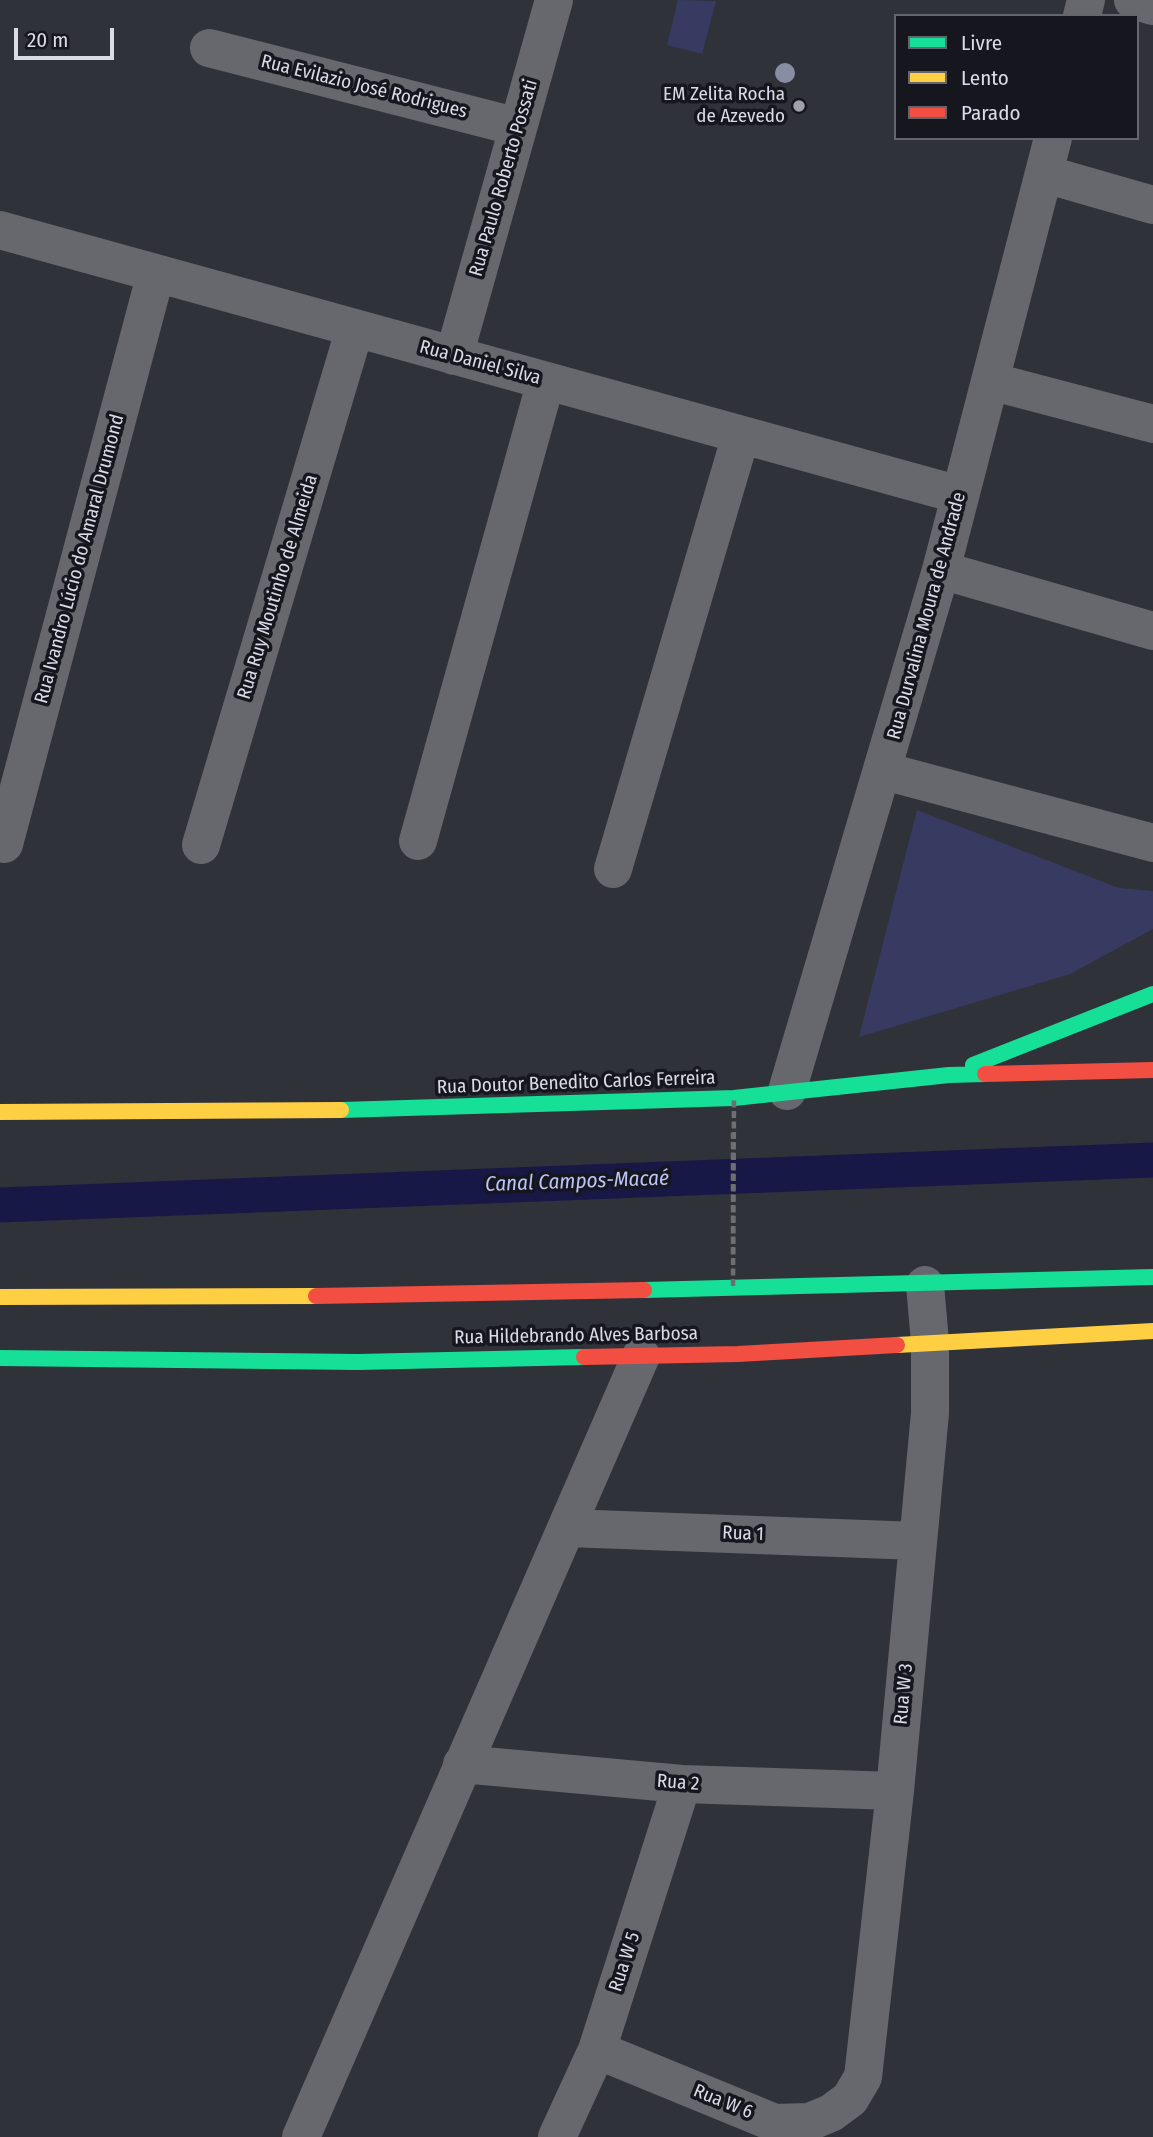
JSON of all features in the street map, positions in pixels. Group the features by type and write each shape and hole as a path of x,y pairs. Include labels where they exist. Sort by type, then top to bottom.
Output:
{"main road":[{"path":"949,1074 1153,994"},
{"name":"Rua Doutor Benedito Carlos Ferreira","path":"0,1112 426,1109 733,1103 787,1091 949,1074 1153,1070"},
{"path":"0,1297 135,1299 469,1294 733,1279 925,1285 1153,1277"},
{"name":"Rua Hildebrando Alves Barbosa","path":"0,1358 358,1362 738,1354 1153,1331"}],"street":[{"name":"Rua Paulo Roberto Possati","path":"454,356 554,0"},
{"path":"1132,0 1153,6"},
{"name":"Rua Evilazio José Rodrigues","path":"209,48 518,127"},
{"path":"1049,156 1153,205"},
{"name":"Rua Durvalina Moura de Andrade","path":"787,1091 884,771 941,570 1049,156"},
{"name":"Rua Daniel Silva","path":"0,230 960,495"},
{"name":"Rua Ivandro Lúcio do Amaral Drumond","path":"4,844 156,273"},
{"name":"Rua Ruy Moutinho de Almeida","path":"201,845 355,328"},
{"path":"418,841 546,381"},
{"path":"989,381 1153,424"},
{"path":"613,869 741,435"},
{"path":"941,570 1153,631"},
{"path":"884,771 1153,843"},
{"name":"Rua W 3","path":"849,2099 863,2077 895,1791 930,1413 930,1342 925,1285"},
{"path":"301,2137 641,1356"},
{"name":"Rua 1","path":"568,1528 918,1541"},
{"name":"Rua 2","path":"462,1764 682,1784 895,1791"},
{"name":"Rua W 5","path":"557,2137 597,2050 682,1784"},
{"name":"Rua W 6","path":"597,2050 775,2123 809,2122 831,2113 849,2099"}],"path":[{"path":"733,1103 733,1279"},
{"path":"733,1103 733,1279"}],"shaded area":[{"path":"678,0 716,1 702,54 667,45"},
{"path":"917,810 1119,888 1153,891 1153,929 1070,974 859,1037"}],"waterway":[{"name":"Canal Campos-Macaé","path":"0,1205 1153,1160"}],"traffic: fast":[{"path":"973,1065 1153,994"},
{"path":"341,1110 734,1098 949,1075 985,1074"},
{"path":"644,1290 1153,1277"},
{"path":"0,1358 358,1362 584,1357"}],"traffic: slow":[{"path":"0,1112 341,1110"},
{"path":"0,1297 316,1296"},
{"path":"897,1345 1153,1331"}],"traffic: jam":[{"path":"985,1074 1153,1070"},
{"path":"316,1296 644,1290"},
{"path":"584,1357 738,1354 897,1345"}],"place":[{"name":"EM Zelita Rocha de Azevedo","path":"799,106"}]}
